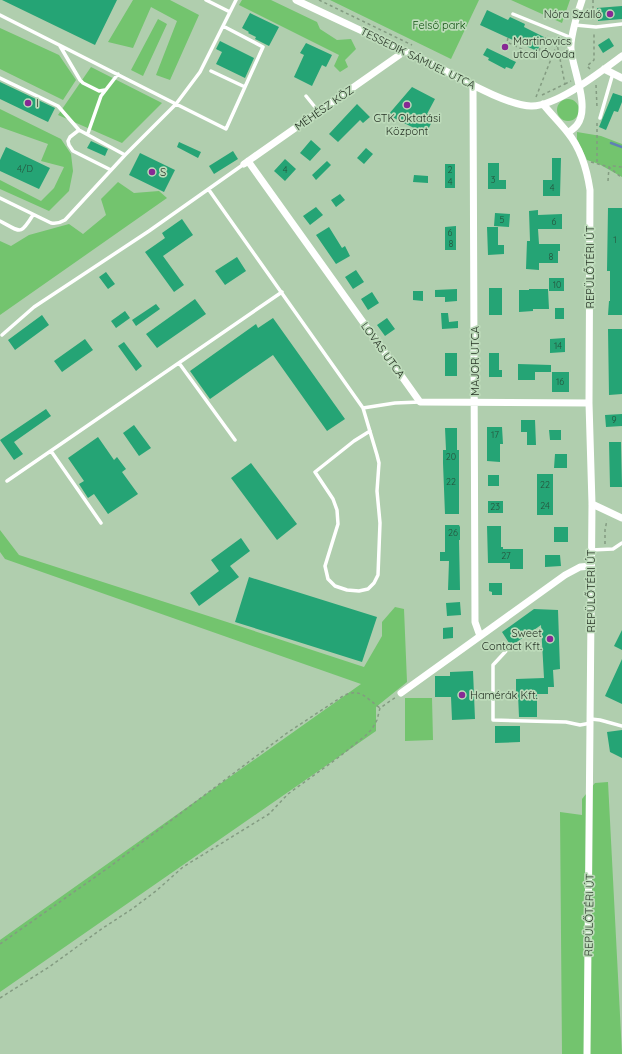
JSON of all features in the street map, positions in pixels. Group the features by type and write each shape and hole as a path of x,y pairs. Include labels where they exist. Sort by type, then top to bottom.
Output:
{"street":[{"name":"TESSEDIK SÁMUEL UTCA","path":"296,0 405,51 473,85 517,104 532,106 543,104"},
{"path":"568,133 577,125 582,110 580,85 570,47 582,0"},
{"name":"MÉHÉSZ KÖZ","path":"246,163 405,51"},
{"path":"543,104 562,96 622,56"},
{"path":"604,69 622,78"},
{"name":"MAJOR UTCA","path":"473,85 475,622 480,636"},
{"name":"REPÜLŐTÉRI ÚT","path":"543,104 568,133 587,170 590,190 589,403 592,504 587,1054"},
{"name":"LOVAS UTCA","path":"246,163 420,402"},
{"path":"420,402 589,403"},
{"path":"592,504 622,518"},
{"path":"401,693 565,575 580,567 591,566"}],"lane":[{"path":"206,0 230,12"},
{"path":"0,198 51,223 56,224 65,220 111,170 176,104 200,72 236,0"},
{"path":"513,14 572,38"},
{"path":"0,15 226,129 263,47 223,26"},
{"path":"575,25 594,26 622,24"},
{"path":"60,45 80,80 100,91 105,90"},
{"path":"211,71 245,87"},
{"path":"598,118 613,73"},
{"path":"88,134 101,96 118,74"},
{"path":"0,78 58,106 79,130 126,155"},
{"path":"306,96 318,112"},
{"path":"79,130 70,137 68,141 70,148 73,151 111,170"},
{"path":"2,335 34,307 149,231 246,163"},
{"path":"209,190 363,408 370,431 379,463 377,491 380,523 378,575 374,583 368,589 359,591 347,590 335,586 328,579 325,571 326,560 338,524 338,510 333,499 315,472 354,441 370,431"},
{"path":"0,221 16,230 21,231 25,229 33,215"},
{"path":"7,481 282,292"},
{"path":"179,363 235,440"},
{"path":"363,408 395,403 420,402"},
{"path":"51,451 101,523"},
{"path":"591,550 613,549 622,543"},
{"path":"506,651 493,665 493,720 566,722 580,725 591,721 600,720 622,726"}],"path":[{"path":"319,0 416,47"},
{"path":"593,0 594,60 587,66 597,81 597,112"},
{"path":"508,38 507,42 536,56 549,29"},
{"path":"561,34 535,100 578,77"},
{"path":"557,44 565,84"},
{"path":"597,163 598,118"},
{"path":"583,161 609,167 622,178"},
{"path":"609,167 622,167"},
{"path":"608,181 609,167"},
{"path":"605,550 605,530 608,512"},
{"path":"0,944 108,868 287,733 343,696 350,692 358,692 380,708"},
{"path":"0,998 49,967 103,928 132,910 183,867 269,814 288,794 365,736 372,729 377,720 380,708 401,693"}],"green space":[{"path":"133,0 170,0 199,15 170,80 156,75 177,21 151,7 133,48 108,42"},
{"path":"242,0 271,0 317,22 320,29 337,40 351,39 356,49 345,60 348,67 340,72 334,66 339,55 239,5"},
{"name":"Felső park","path":"330,0 479,0 451,59"},
{"path":"511,0 570,0 562,23"},
{"path":"158,19 167,24 143,76 131,70"},
{"path":"0,28 59,55 76,80 63,100 0,69"},
{"path":"91,67 162,103 122,143 58,115"},
{"path":"568,99 576,102 579,110 576,118 568,121 560,118 557,110 560,102"},
{"path":"0,109 61,139 71,154 73,171 69,191 49,211 0,189 0,180 41,201 54,188 64,167 41,161 48,144 0,127"},
{"path":"577,132 601,136 622,144 622,177 599,164 587,160 577,139"},
{"path":"118,182 134,193 159,191 167,198 0,315 0,241 11,246 29,235 69,224 83,234 106,215 101,199"},
{"path":"0,530 19,555 364,667 382,636 382,622 395,607 404,609 407,682 376,707 376,731 0,992 0,940 361,684 5,559 0,552"},
{"path":"405,698 432,698 433,740 405,741"},
{"path":"608,782 622,1054 562,1054 560,812 582,815 582,799 595,783"}],"building":[{"path":"2,0 117,0 95,45"},
{"name":"Nóra Szálló","path":"622,6 622,19 598,21 597,8"},
{"path":"487,10 508,20 510,17 525,24 524,27 544,37 537,51 480,25"},
{"path":"250,13 279,27 269,46 255,39 256,37 242,28"},
{"path":"609,38 614,46 603,53 598,45"},
{"path":"220,41 254,58 245,78 216,64 222,52 216,49"},
{"path":"306,43 332,55 326,67 322,65 312,86 294,77 304,55 300,53"},
{"path":"487,48 516,62 512,69 506,67 505,69 488,60 489,58 483,55"},
{"name":"I","path":"0,82 55,108 48,122 0,99"},
{"name":"GTK Oktatási Központ","path":"412,87 435,99 427,114 434,117 426,134 388,115"},
{"path":"613,93 622,96 622,102 618,112 614,111 606,130 599,127"},
{"path":"357,104 370,117 363,123 360,120 338,142 329,134"},
{"path":"311,140 321,149 310,161 300,153"},
{"path":"91,141 108,149 105,156 87,148"},
{"path":"179,142 201,152 198,158 177,147"},
{"path":"6,147 50,168 39,189 0,171 0,160"},
{"path":"366,148 373,154 364,164 357,158"},
{"path":"233,151 238,159 214,174 209,166"},
{"name":"S","path":"140,153 175,170 164,192 129,175"},
{"path":"552,158 561,158 560,196 543,196 543,180 552,180"},
{"path":"285,159 296,169 285,181 274,171"},
{"path":"327,161 331,165 316,180 312,175"},
{"path":"488,163 499,163 499,180 506,180 506,189 488,189"},
{"path":"445,164 455,164 455,188 445,188"},
{"path":"414,175 428,176 428,183 413,182"},
{"path":"340,194 345,200 336,207 331,200"},
{"path":"316,207 323,215 310,225 303,216"},
{"path":"608,208 622,208 622,315 608,315 610,301 610,271 607,271"},
{"path":"538,210 538,215 562,214 562,229 538,229 539,244 560,244 560,251 558,251 558,263 539,263 539,270 526,269 527,241 530,241 529,211"},
{"path":"495,213 510,214 509,227 494,226"},
{"path":"182,219 193,235 163,256 184,285 174,292 145,252 165,238 162,233"},
{"path":"456,226 456,250 445,250 445,227"},
{"path":"329,227 342,248 345,246 350,256 336,264 316,235"},
{"path":"487,227 498,227 498,245 504,245 504,254 488,255"},
{"path":"237,257 246,271 225,285 215,271"},
{"path":"356,270 364,282 353,289 345,277"},
{"path":"106,272 115,284 108,289 99,277"},
{"path":"549,278 564,278 564,291 549,291"},
{"path":"489,288 502,288 502,315 489,315"},
{"path":"457,289 457,301 445,302 445,297 435,297 435,290"},
{"path":"548,289 549,309 533,309 533,311 519,312 519,290"},
{"path":"413,291 423,291 423,301 413,300"},
{"path":"372,292 379,303 368,310 361,299"},
{"path":"195,299 206,314 157,348 146,334"},
{"path":"156,304 160,309 136,326 132,320"},
{"path":"555,308 564,308 564,319 555,319"},
{"path":"125,311 130,318 116,328 111,321"},
{"path":"441,313 448,313 449,322 458,321 458,328 442,329"},
{"path":"42,315 49,325 15,350 8,340"},
{"path":"273,318 345,419 327,431 273,355 210,399 190,371 256,324 258,328"},
{"path":"387,318 395,329 385,336 377,325"},
{"path":"608,329 622,329 622,394 609,395"},
{"path":"565,338 565,352 550,353 550,339"},
{"path":"85,339 93,350 62,372 54,361"},
{"path":"124,342 142,366 136,371 118,346"},
{"path":"445,353 457,353 457,376 445,376"},
{"path":"489,353 499,353 499,370 502,370 502,377 489,377"},
{"path":"518,364 551,365 551,372 535,372 535,380 518,380"},
{"path":"552,372 569,372 569,392 552,392"},
{"path":"46,409 51,416 14,442 23,454 14,460 0,440"},
{"path":"622,414 622,426 606,427 605,415"},
{"path":"521,420 535,420 536,445 527,445 527,432 521,432"},
{"path":"134,425 151,448 139,456 123,433"},
{"path":"487,427 502,427 503,444 500,444 500,462 487,461"},
{"path":"445,428 457,428 457,450 459,450 459,514 445,514 443,450 446,450"},
{"path":"549,430 561,430 561,440 550,440"},
{"path":"98,437 114,460 117,457 126,469 122,472 138,494 108,514 94,494 88,498 79,484 84,481 68,458"},
{"path":"609,442 621,442 622,487 610,487"},
{"path":"555,454 567,454 567,468 554,468"},
{"path":"251,463 297,524 277,540 231,478"},
{"path":"537,474 553,474 553,515 537,515"},
{"path":"488,475 499,475 499,486 488,486"},
{"path":"488,501 503,501 503,513 488,513"},
{"path":"445,525 459,525 460,527 460,590 448,590 449,561 440,561 440,552 445,552"},
{"path":"487,526 501,526 501,547 503,547 503,549 523,549 523,569 510,569 510,563 488,563"},
{"path":"554,527 568,527 568,542 554,542"},
{"path":"241,538 250,551 230,566 239,577 199,606 190,593 219,571 211,560"},
{"path":"545,555 560,555 561,566 545,567"},
{"path":"249,577 377,617 362,662 235,622"},
{"path":"489,583 502,583 502,595 492,595 492,592 489,591"},
{"path":"460,602 461,615 447,616 446,603"},
{"name":"Sweet Contact Kft.","path":"534,609 558,610 560,669 553,670 554,687 548,687 548,694 537,694 537,717 519,717 516,679 544,678 541,625 511,646 502,632"},
{"path":"453,627 453,638 443,639 443,628"},
{"path":"622,630 622,650 614,646"},
{"path":"622,659 622,704 605,696"},
{"name":"Hamérák Kft.","path":"473,671 475,719 452,720 451,697 435,697 435,676 450,676 450,672"},
{"path":"495,726 520,726 520,742 495,743"},
{"path":"622,730 622,758 610,752 607,732"}],"waterway":[{"path":"611,143 622,147"}],"place":[{"name":"Nóra Szálló","path":"610,14"},
{"name":"Martinovics utcai Óvoda","path":"505,47"},
{"name":"I","path":"28,103"},
{"name":"GTK Oktatási Központ","path":"407,105"},
{"name":"S","path":"152,172"},
{"name":"Sweet Contact Kft.","path":"550,639"},
{"name":"Hamérák Kft.","path":"462,695"}]}
